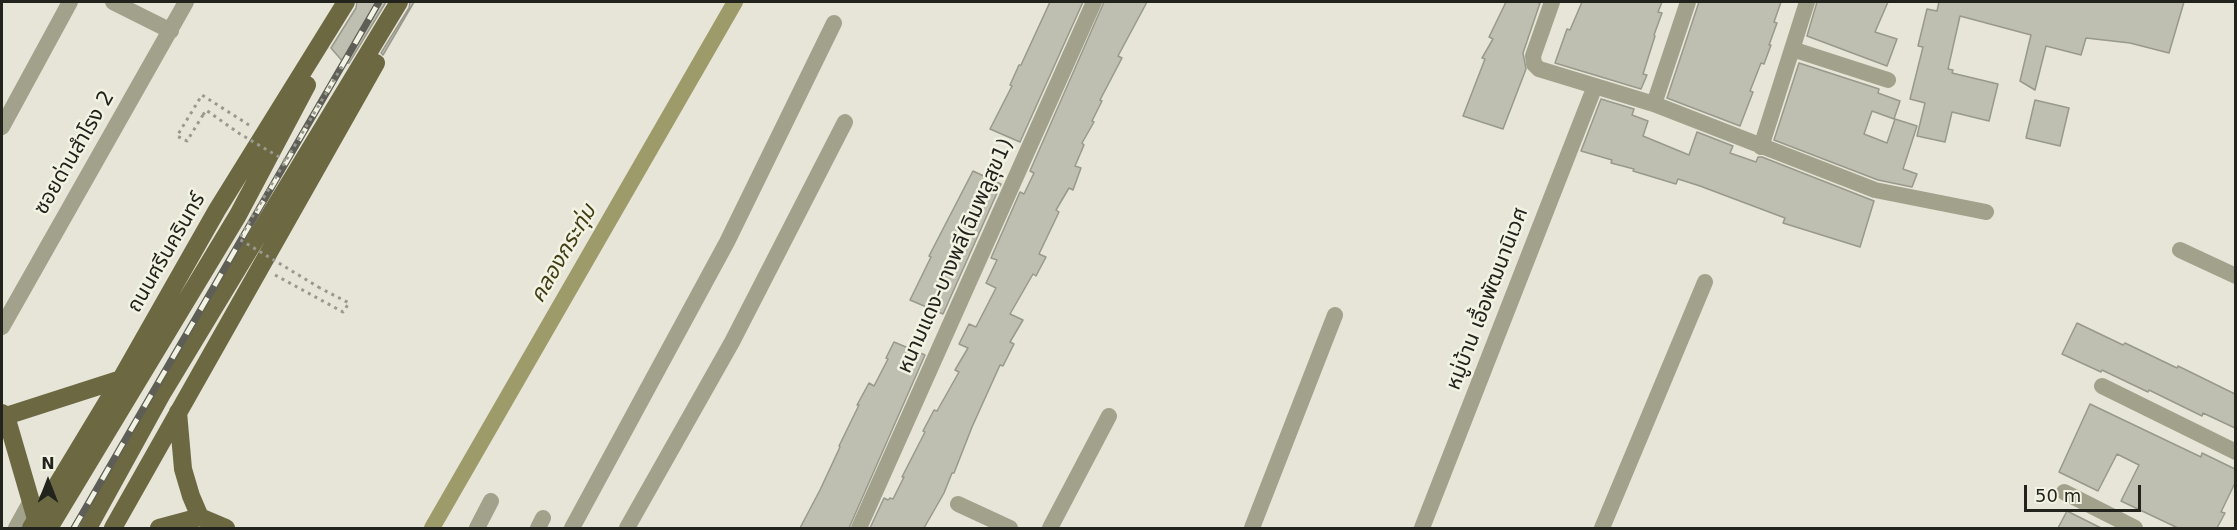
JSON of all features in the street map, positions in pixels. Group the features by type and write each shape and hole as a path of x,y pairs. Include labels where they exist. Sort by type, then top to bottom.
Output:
{"main road":[{"name":"ถนนศรีนครินทร์","path":"39,525 217,210 346,2"},
{"name":"ถนนศรีนครินทร์","path":"39,525 238,215 351,2"},
{"path":"88,528 163,392 399,2"},
{"path":"113,528 355,103 406,2"},
{"path":"39,525 4,414 121,379"},
{"path":"178,412 183,469 200,517"},
{"path":"159,528 200,517 226,528"}],"street":[{"path":"2,127 70,2"},
{"path":"113,2 171,31"},
{"name":"ซอยด่านสำโรง 2","path":"2,327 186,2"},
{"name":"หนามแดง-บางพลี(ฉิมพลูสุข1)","path":"860,528 1094,2"},
{"path":"1552,2 1533,56 1534,64 1539,69 1654,104 1881,192 1986,212"},
{"path":"1654,104 1688,2"},
{"path":"1761,147 1807,2"},
{"path":"572,528 727,242 834,23"},
{"path":"1792,49 1888,80"},
{"name":"หมู่บ้าน เอื้อพัฒนานิเวศ","path":"1422,528 1595,86"},
{"path":"627,528 732,342 845,122"},
{"path":"2180,250 2235,276"},
{"path":"1602,528 1705,282"},
{"path":"1252,528 1335,315"},
{"path":"2102,386 2235,452"},
{"path":"1050,528 1109,416"},
{"path":"2064,492 2136,528"},
{"path":"16,528 31,501"},
{"path":"477,528 491,501"},
{"path":"958,504 1010,528"}],"path":[{"path":"260,267 344,312 349,303 239,239 344,63"},
{"path":"264,134 202,95 177,136 187,141 206,110 240,134 286,161"}],"building":[{"path":"357,2 386,2 349,63 344,63 331,48 356,8"},
{"path":"410,2 414,2 383,55 381,53 409,8"},
{"path":"1050,2 1083,2 1020,142 990,129"},
{"path":"1104,2 1147,2 1118,56 1122,58 1100,100 1102,101 1092,121 1094,122 1082,143 1084,145 1075,166 1081,168 1073,190 1069,188 1056,210 1059,212 1039,254 1046,257 1036,276 1033,274 1010,314 1023,320 1010,342 1014,344 1003,366 1000,365 954,473 924,528 870,528 884,498 893,499 925,432 923,431 959,372 955,370 968,348 959,344 969,324 976,327 996,288 986,283 997,260 991,258 1020,192 1024,194 1034,173 1030,171"},
{"path":"1506,2 1540,3 1523,53 1526,69 1503,129 1463,116 1485,59 1482,58 1493,39 1489,37"},
{"path":"1582,2 1662,2 1658,12 1662,13 1643,74 1647,75 1641,89 1555,63 1567,29 1570,30"},
{"path":"1699,2 1781,2 1774,22 1777,23 1769,45 1771,45 1750,91 1753,92 1740,126 1667,98"},
{"path":"1817,2 1888,2 1875,32 1897,39 1887,66 1807,36"},
{"path":"1939,2 2184,2 2169,53 2130,43 2086,38 2081,55 2046,46 2035,90 2020,81 2031,35 1960,16 1948,69 1953,70 1952,73 1998,84 1989,121 1952,112 1945,142 1917,136 1925,103 1910,99 1923,47 1918,46 1927,9 1937,11"},
{"path":"1799,63 1879,89 1878,93 1900,101 1894,119 1872,111 1864,134 1887,143 1895,119 1917,126 1903,169 1917,174 1912,187 1878,180 1774,140"},
{"path":"1601,99 1634,109 1632,115 1648,121 1643,136 1689,155 1697,132 1733,146 1730,153 1756,162 1758,157 1762,157 1874,201 1860,247 1783,223 1785,218 1700,186 1678,179 1676,184 1633,171 1634,169 1611,163 1612,160 1581,151"},
{"path":"2035,100 2069,108 2060,146 2026,138"},
{"path":"973,171 1001,184 943,314 910,300 931,257 929,256"},
{"path":"2077,323 2177,368 2178,366 2235,394 2235,428 2203,413 2202,416 2149,390 2148,392 2062,354"},
{"path":"894,342 925,355 849,528 800,528 840,447 859,405 857,405 869,383 874,386"},
{"path":"2090,404 2201,457 2202,453 2235,469 2235,483 2221,512 2225,513 2217,528 2178,528 2121,501 2139,465 2117,454 2098,491 2059,472"},
{"path":"2067,511 2101,528 2058,528"}],"waterway":[{"name":"คลองกระทุ่ม","path":"432,528 735,2"}],"railway":[{"path":"74,528 379,2"}]}
